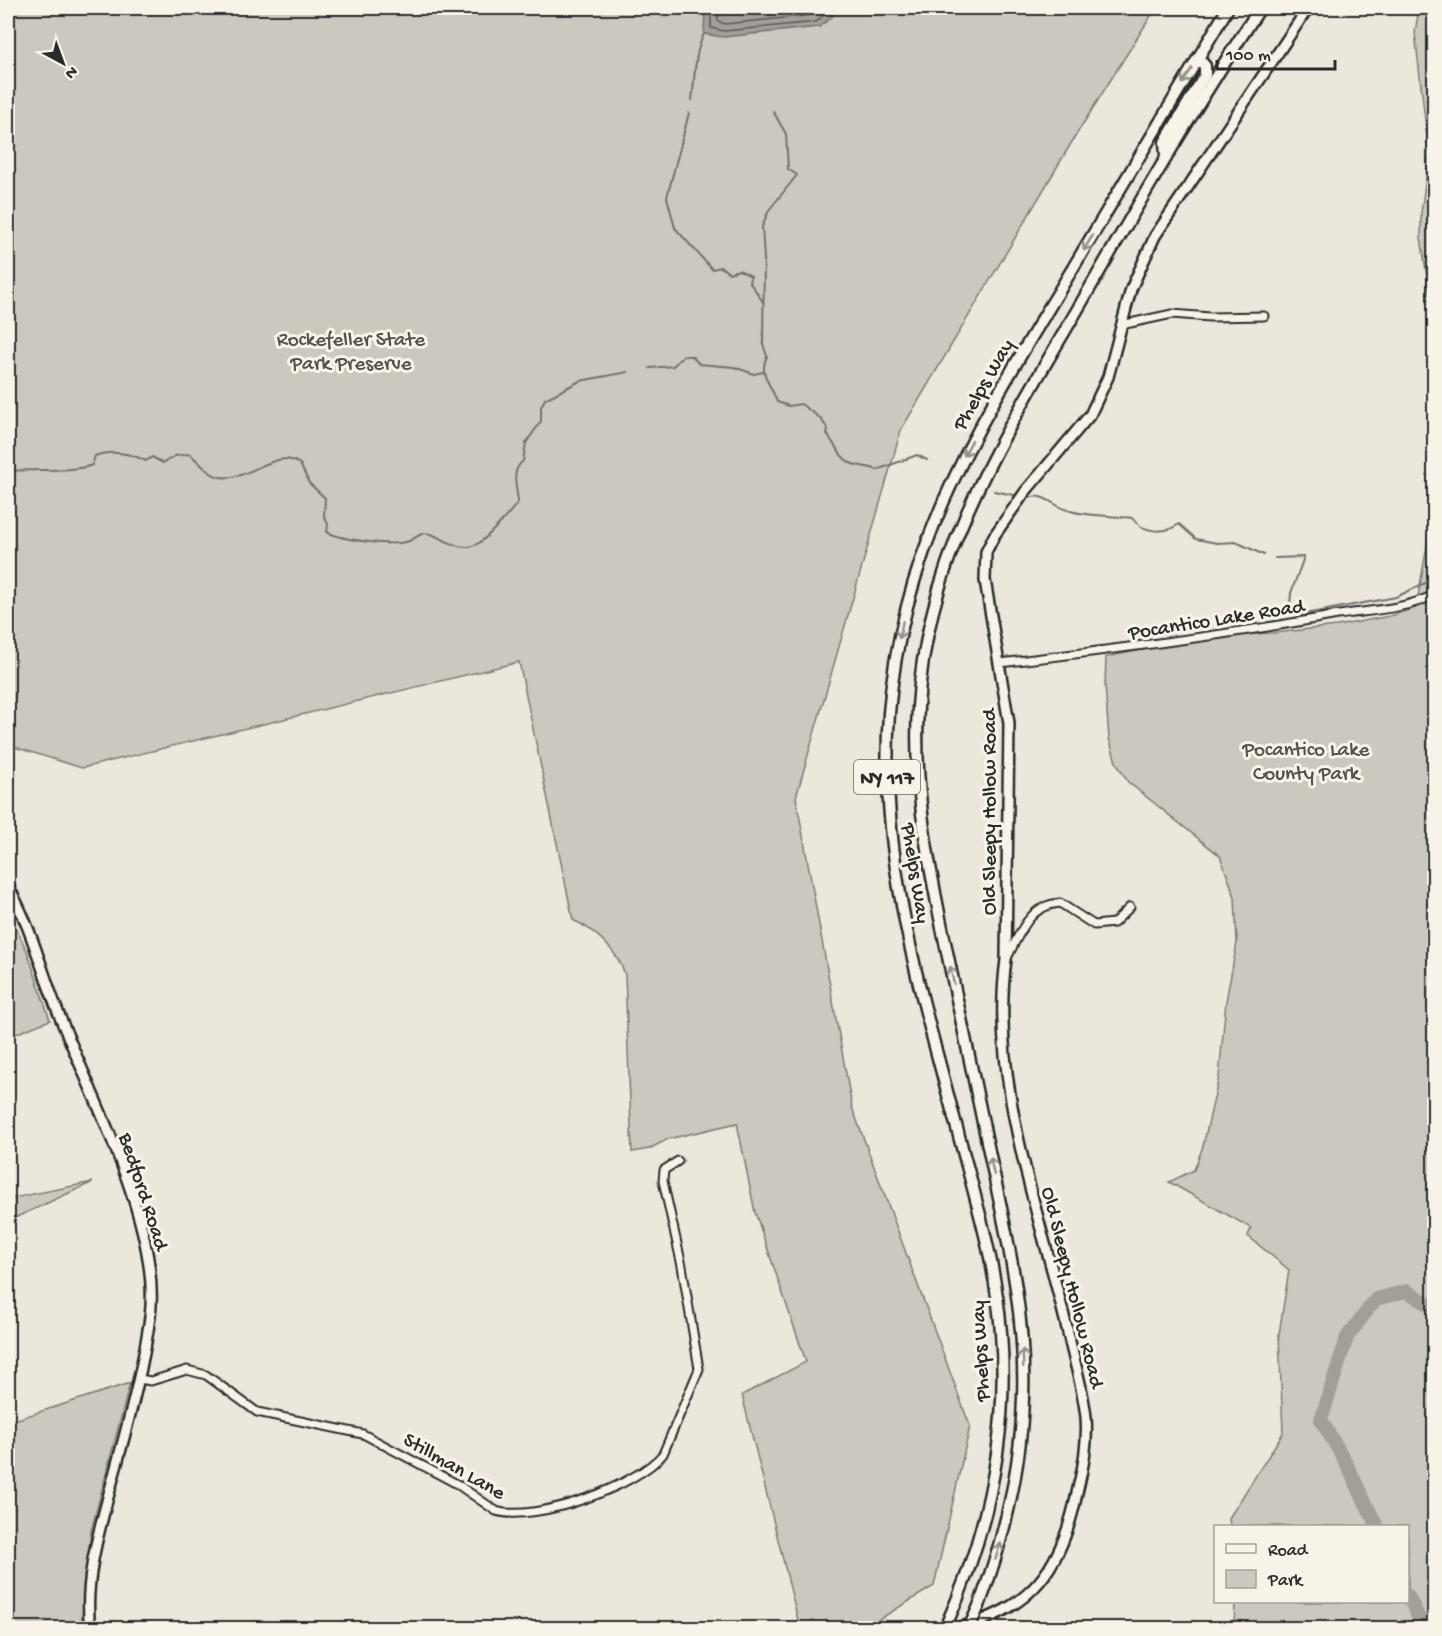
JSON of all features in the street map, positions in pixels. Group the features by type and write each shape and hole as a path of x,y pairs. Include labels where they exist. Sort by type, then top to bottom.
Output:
{"main road":[{"name":"Phelps Way","path":"945,1629 979,1540 994,1477 1002,1415 1001,1331 983,1228 909,944 897,887 887,775 894,672 904,615 920,561 939,508 963,458 1228,8"},
{"name":"Phelps Way","path":"974,1626 999,1546 1014,1481 1022,1417 1023,1351 1008,1244 924,837 917,750 922,664 940,579 975,490 1166,155 1260,8"},
{"path":"1166,155 1165,142 1205,75 1205,66 1198,58"}],"street":[{"name":"Old Sleepy Hollow Road","path":"957,1629 974,1626 1002,1614 1023,1599 1051,1567 1069,1527 1086,1445 1082,1391 1028,1173 1008,1076 1002,1032 1002,990 1006,960 1009,723 985,580 987,552 994,536 1025,492 1089,415 1108,377 1131,289 1155,236 1308,8"},
{"path":"1121,325 1173,314 1210,317 1264,316"},
{"name":"Pocantico Lake Road","path":"1000,663 1121,649 1358,612 1399,609 1434,595"},
{"name":"Bedford Road","path":"8,886 34,940 58,1012 125,1178 149,1257 152,1286 150,1316 139,1379 92,1567 90,1629"},
{"path":"1006,960 1028,919 1043,906 1060,903 1094,925 1114,923 1130,907"},
{"name":"Stillman Lane","path":"139,1379 151,1381 187,1370 206,1375 257,1412 363,1434 424,1465 496,1510 507,1514 524,1514 594,1496 618,1487 653,1466 663,1454 699,1369 682,1266 663,1181 664,1170 678,1161"}],"green space":[{"name":"Rockefeller State Park Preserve","path":"8,8 1156,8 1076,135 901,430 796,797 852,1107 970,1426 934,1586 865,1628 800,1628 742,1395 806,1362 755,1212 737,1123 668,1139 649,1149 632,1152 625,975 622,966 605,942 573,920 519,662 82,768 8,745"},
{"path":"1419,8 1434,8 1434,326 1421,237 1421,213 1429,155 1415,33"},
{"name":"Pocantico Lake County Park","path":"1434,507 1434,1628 1234,1628 1235,1603 1409,1603 1409,1525 1230,1525 1229,1518 1283,1433 1279,1334 1289,1270 1248,1236 1251,1228 1169,1182 1194,1170 1203,1146 1219,1077 1226,1001 1237,943 1235,897 1220,856 1128,782 1116,762 1109,738 1105,685 1106,657 1215,635 1274,633 1337,626 1390,616 1416,608"},
{"path":"8,911 27,951 50,1020 8,1037"},
{"path":"93,1182 8,1221 8,1199"},
{"path":"130,1383 91,1531 81,1628 8,1628 8,1422"}],"water":[{"path":"705,8 833,8 833,16 819,27 724,37 704,34"}],"waterway":[{"path":"692,100 697,57 704,34"},
{"path":"773,111 786,134 788,169 797,175 769,210 762,227 763,344 767,356 764,368 766,379 777,402 789,406 801,404 820,418 828,429 827,434 849,462 877,470 917,455 927,460"},
{"path":"689,113 667,197 675,228 712,269 721,267 729,273 739,270 751,276 749,281 763,302"},
{"path":"650,368 673,366 683,356 692,356 699,364 734,367 754,374 763,372"},
{"path":"8,467 13,471 75,469 92,465 95,456 114,453 127,454 146,461 152,457 163,463 175,456 190,454 212,474 231,477 271,462 290,460 300,464 309,483 325,498 324,516 328,524 327,532 355,540 380,543 401,543 427,533 460,546 473,546 483,540 518,502 515,475 523,461 526,443 541,421 541,407 545,399 580,381 628,372"},
{"path":"994,491 1014,495"},
{"path":"1030,497 1042,498 1077,513 1132,518 1147,529 1167,530 1179,524 1196,539 1217,543 1236,542 1264,555"},
{"path":"1275,558 1304,557 1291,593 1290,605 1300,615 1396,597 1434,579"},
{"path":"1377,1525 1345,1461 1321,1420 1347,1337 1376,1299 1407,1291 1434,1308"},
{"path":"1409,1598 1424,1628"}]}
